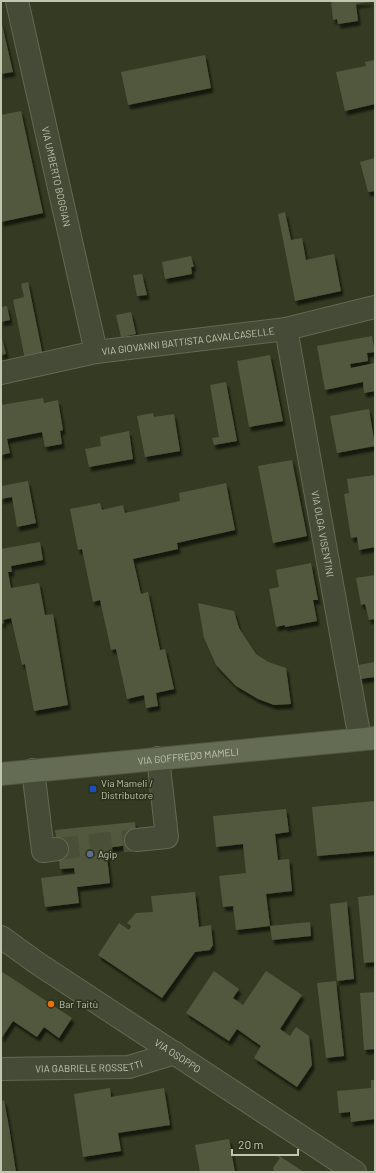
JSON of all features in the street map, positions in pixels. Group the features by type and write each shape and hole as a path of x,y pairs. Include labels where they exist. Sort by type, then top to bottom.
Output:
{"main road":[{"name":"VIA GOFFREDO MAMELI","path":"1,774 368,738"}],"street":[{"name":"VIA UMBERTO BOGGIAN","path":"17,1 96,352"},
{"name":"VIA GIOVANNI BATTISTA CAVALCASELLE","path":"1,373 96,352 286,329 375,307"},
{"name":"VIA OLGA VISENTINI","path":"286,329 368,738"},
{"path":"136,840 167,837 158,758"},
{"path":"33,770 43,851 57,849"},
{"name":"VIA OSOPPO","path":"1,937 37,963 355,1172"},
{"name":"VIA GABRIELE ROSSETTI","path":"1,1068 129,1067 175,1053"}],"building":[{"path":"331,1 370,2 356,4 358,21 338,24 337,19 333,20"},
{"path":"1,20 13,72 1,74"},
{"path":"205,55 211,88 128,105 121,72"},
{"path":"375,60 375,104 345,111 336,72 366,66 365,62"},
{"path":"21,111 43,213 1,222 1,115"},
{"path":"375,158 375,191 368,192 360,162"},
{"path":"285,212 291,240 302,238 306,260 334,254 341,291 295,301 278,214"},
{"path":"191,256 194,267 191,267 192,274 165,279 162,262"},
{"path":"142,274 147,295 137,296 133,275"},
{"path":"28,282 44,361 26,364 13,300 24,297 21,284"},
{"path":"7,306 10,320 1,322 1,307"},
{"path":"131,312 136,334 121,337 116,315"},
{"path":"1,334 6,354 1,355"},
{"path":"372,336 375,352 367,353 368,361 350,364 351,368 375,363 375,391 364,393 363,382 325,390 317,346"},
{"path":"270,355 283,421 249,427 237,361"},
{"path":"226,382 237,441 214,445 212,438 219,437 210,385"},
{"path":"43,398 44,403 58,400 63,430 60,431 62,444 45,447 42,432 7,439 10,453 1,455 1,405"},
{"path":"369,409 375,446 337,453 330,416"},
{"path":"153,413 154,417 174,414 180,451 145,457 137,416"},
{"path":"129,431 133,459 89,467 85,449 101,446 100,437"},
{"path":"292,460 307,536 273,543 258,466"},
{"path":"375,475 375,547 359,550 357,537 351,538 344,494 349,493 347,479"},
{"path":"28,481 36,523 17,527 12,497 1,499 1,486"},
{"path":"226,483 235,530 177,543 178,549 133,559 141,594 148,592 160,650 165,649 174,689 156,693 158,706 146,708 144,695 127,699 116,649 111,650 100,600 93,602 82,549 78,550 70,509 100,503 102,510 123,505 125,513 180,501 179,493"},
{"path":"40,542 43,560 11,566 12,572 8,572 11,588 39,583 45,615 53,614 68,705 34,711 25,664 22,665 11,618 3,620 4,623 1,624 1,549"},
{"path":"311,563 318,600 313,600 317,621 285,627 285,625 276,627 269,589 279,587 276,570"},
{"path":"375,575 375,619 369,620 365,604 361,605 356,578"},
{"path":"198,603 234,611 239,628 256,654 268,662 286,668 291,704 274,705 258,699 236,686 216,665 204,638"},
{"path":"375,662 375,677 360,679 358,665"},
{"path":"375,801 375,851 317,856 312,807"},
{"path":"286,809 289,832 275,834 278,860 289,859 292,891 266,894 270,926 236,930 233,906 223,907 219,876 246,873 243,844 216,847 213,816"},
{"path":"135,822 137,844 106,848 110,883 77,887 79,903 45,907 41,878 75,874 74,868 60,869 55,830"},
{"path":"195,892 199,927 211,925 213,945 210,950 195,952 162,998 98,955 119,923 129,930 131,926 127,923 136,913 153,912 151,896"},
{"path":"375,895 375,962 364,963 358,897"},
{"path":"347,902 354,979 337,981 330,904"},
{"path":"310,922 311,936 272,940 270,926"},
{"path":"1,971 72,1018 59,1038 44,1027 37,1037 13,1021 1,1039"},
{"path":"214,971 239,989 233,998 243,1005 266,971 302,995 280,1029 290,1036 296,1027 309,1036 312,1065 297,1087 254,1058 261,1046 237,1029 229,1041 186,1013"},
{"path":"336,981 344,1056 326,1058 317,983"},
{"path":"375,992 375,1049 364,1050 360,993"},
{"path":"371,1080 375,1080 375,1119 351,1122 350,1112 339,1113 337,1091 371,1088"},
{"path":"110,1088 111,1097 164,1088 170,1125 118,1133 121,1151 83,1157 74,1094"},
{"path":"4,1100 16,1172 1,1172 1,1101"},
{"path":"229,1139 235,1172 200,1172 195,1145"},
{"path":"278,1155 304,1172 274,1172 273,1168 280,1158 277,1156"}],"tunnel":[{"path":"57,849 136,840"}],"place":[{"name":"Via Mameli / Distributore","path":"93,789"},
{"name":"Agip","path":"90,854"},
{"name":"Bar Taitù","path":"51,1004"}]}
